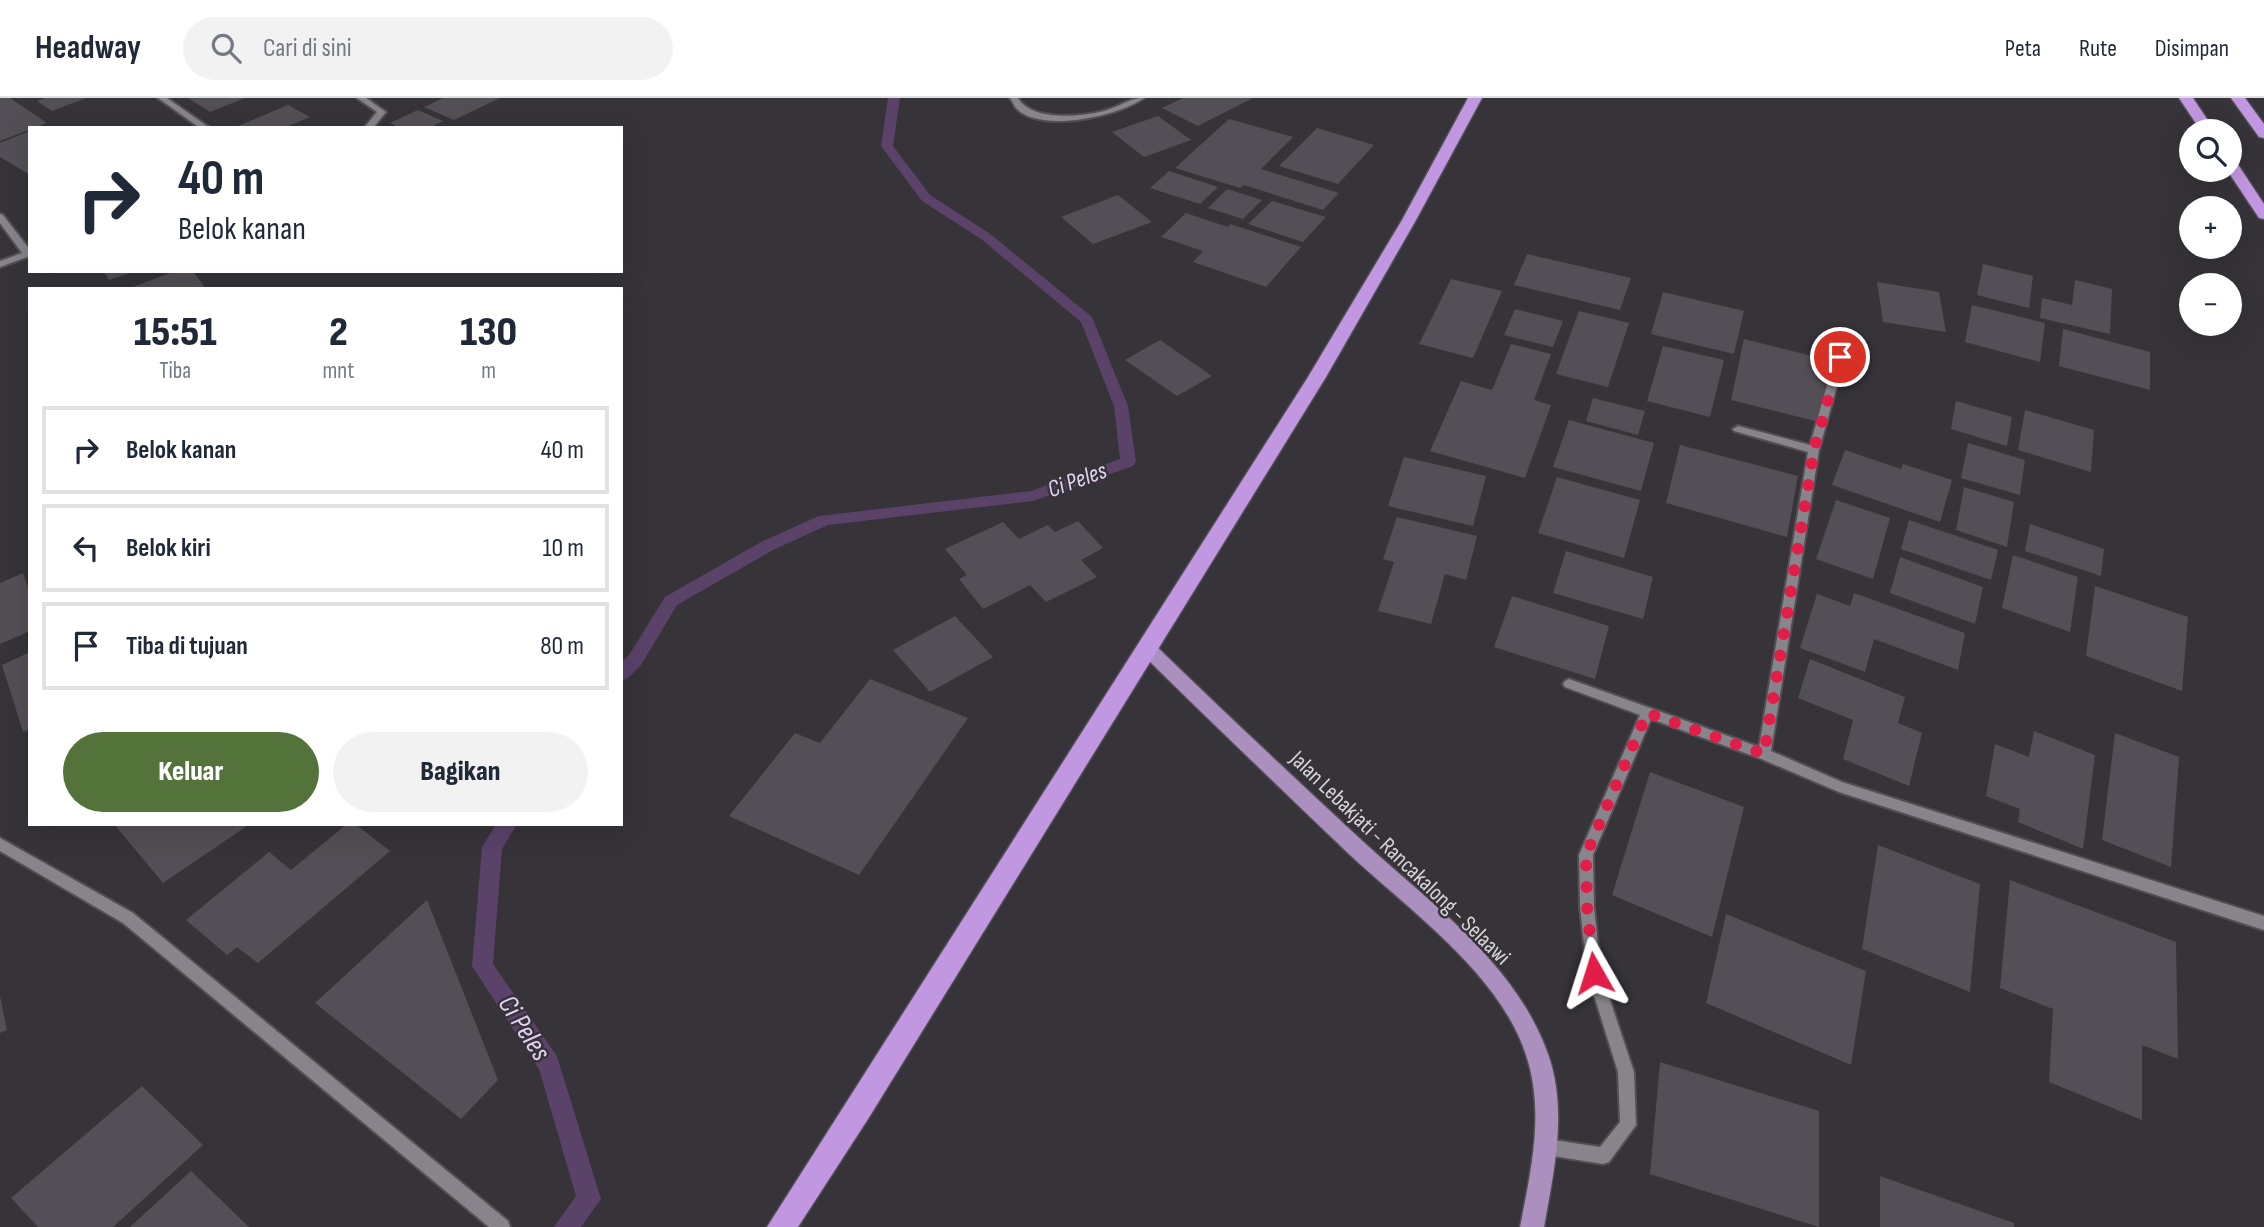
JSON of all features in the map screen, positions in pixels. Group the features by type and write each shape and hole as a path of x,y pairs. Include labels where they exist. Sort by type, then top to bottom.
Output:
{"highway":[{"path":"780,1227 858,1109 1317,377 1409,220 1475,98"},
{"path":"2186,98 2200,119"},
{"path":"2238,98 2264,134"},
{"path":"2242,181 2264,215"}],"main road":[{"name":"Jalan Lebakjati - Rancakalong - Selaawi","path":"1146,647 1264,762 1447,931 1502,989 1527,1030 1539,1063 1548,1102 1548,1147 1532,1227"}],"street":[{"path":"162,98 203,126"},
{"path":"361,98 382,113 370,126"},
{"path":"1014,98 1015,104 1023,111 1042,116 1070,117 1108,113 1140,98"},
{"path":"0,217 28,253"},
{"path":"0,264 28,254"},
{"path":"1764,754 1814,450 1840,357"},
{"path":"1738,429 1814,450"},
{"path":"1569,684 1764,754 1839,786 2264,923"},
{"path":"1548,1147 1603,1156 1628,1125 1626,1072 1594,973 1587,907 1586,855 1647,713"},
{"path":"0,844 128,918 502,1227"}],"building":[{"path":"0,98 10,98 47,123 28,126 28,130 0,141"},
{"path":"45,98 86,98 52,111 37,101"},
{"path":"188,98 245,98 210,112"},
{"path":"443,98 500,98 454,120 424,107"},
{"path":"1183,98 1253,98 1198,126 1162,108"},
{"path":"288,105 310,117 289,126 238,126"},
{"path":"418,110 443,121 434,126 396,126 390,123"},
{"path":"1158,116 1191,140 1144,157 1112,132"},
{"path":"1229,119 1293,137 1261,169 1339,193 1323,210 1244,185 1240,188 1175,168"},
{"path":"1317,128 1374,145 1338,184 1279,166"},
{"path":"28,132 28,174 0,157 0,143"},
{"path":"1169,171 1218,187 1200,204 1150,188"},
{"path":"1227,189 1262,200 1243,219 1208,208"},
{"path":"1118,195 1152,222 1093,244 1061,217"},
{"path":"1272,201 1326,217 1303,242 1248,224"},
{"path":"1186,213 1301,247 1266,287 1193,262 1203,251 1161,237"},
{"path":"1527,254 1631,278 1620,310 1514,285"},
{"path":"1983,264 2033,276 2029,308 1977,295"},
{"path":"104,273 129,273 109,280"},
{"path":"170,273 194,273 205,287 133,287"},
{"path":"1451,279 1502,291 1473,358 1419,344"},
{"path":"2075,280 2112,289 2110,334 2040,318 2042,298 2072,305"},
{"path":"1877,282 1939,292 1946,332 1883,322"},
{"path":"1663,292 1744,311 1734,354 1651,334"},
{"path":"1972,305 2045,323 2040,362 1965,342"},
{"path":"1515,309 1563,321 1553,347 1504,335"},
{"path":"1579,311 1629,323 1608,387 1556,374"},
{"path":"2063,329 2150,352 2150,390 2059,366"},
{"path":"1744,339 1829,360 1819,422 1731,400"},
{"path":"1160,340 1212,376 1177,396 1125,360"},
{"path":"1511,344 1551,354 1534,400 1551,405 1525,478 1430,451 1461,381 1492,390"},
{"path":"1663,346 1724,360 1710,417 1647,401"},
{"path":"1593,398 1645,411 1638,435 1586,421"},
{"path":"1956,401 2012,417 2007,446 1951,429"},
{"path":"2025,410 2094,430 2091,472 2018,450"},
{"path":"1569,420 1654,443 1641,491 1553,467"},
{"path":"1968,443 2025,460 2020,495 1961,478"},
{"path":"1680,445 1798,476 1787,537 1666,503"},
{"path":"1845,450 1901,469 1903,464 1952,480 1940,522 1832,485"},
{"path":"1404,457 1486,476 1473,526 1388,506"},
{"path":"1557,477 1640,500 1624,558 1538,533"},
{"path":"1964,487 2014,502 2007,547 1956,530"},
{"path":"1836,500 1890,518 1873,579 1816,559"},
{"path":"1397,517 1477,536 1466,580 1445,574 1431,624 1378,611 1394,562 1383,559"},
{"path":"1909,520 1998,550 1991,580 1901,549"},
{"path":"1078,521 1103,548 1081,560 1097,577 1046,602 1030,585 983,609 959,579 967,575 945,549 1003,522 1019,539 1048,525 1055,532"},
{"path":"2030,524 2104,549 2101,576 2025,551"},
{"path":"1566,551 1653,577 1643,619 1553,593"},
{"path":"2013,555 2078,577 2070,632 2002,608"},
{"path":"1900,557 1983,587 1975,624 1890,593"},
{"path":"23,573 28,588 28,632 0,644 0,583"},
{"path":"2095,586 2188,617 2182,691 2086,656"},
{"path":"1854,593 1965,633 1958,670 1874,639 1865,672 1800,648 1817,594 1850,606"},
{"path":"1512,596 1609,626 1595,679 1494,647"},
{"path":"955,616 993,657 930,692 893,650"},
{"path":"28,653 28,730 23,732 2,665"},
{"path":"1810,659 1905,697 1898,723 1922,733 1909,786 1843,759 1853,720 1798,698"},
{"path":"870,679 968,718 859,875 729,816 795,733 820,743"},
{"path":"2034,731 2095,755 2083,849 2018,822 2020,809 1986,796 1995,744 2029,757"},
{"path":"2115,733 2179,757 2171,867 2102,840"},
{"path":"1650,772 1744,807 1712,937 1612,895"},
{"path":"116,826 247,826 163,883"},
{"path":"345,826 358,826 390,851 258,963 237,947 227,955 186,920 269,852 291,870"},
{"path":"1878,845 1980,884 1970,992 1862,949"},
{"path":"2010,880 2176,942 2178,1059 2142,1045 2142,1120 2049,1082 2053,1009 2000,988"},
{"path":"427,900 498,1080 461,1119 315,1003"},
{"path":"1726,914 1866,971 1851,1065 1706,1003"},
{"path":"0,996 7,1030 0,1033"},
{"path":"1660,1062 1819,1111 1819,1227 1650,1174"},
{"path":"142,1086 203,1145 113,1227 38,1227 11,1198"},
{"path":"191,1171 249,1227 130,1227"},
{"path":"1880,1176 2014,1223 2014,1227 1880,1227"}],"waterway":[{"name":"Ci Peles","path":"623,672 635,660 671,601 767,546 825,520 1033,496 1128,462 1121,406 1087,320 985,236 926,198 887,146 894,98"},
{"name":"Ci Peles","path":"506,826 492,847 482,966 549,1064 589,1199 566,1227"}],"route":[{"path":"1594,973 1587,907 1586,855 1647,713 1764,754 1814,450 1840,357"}]}
